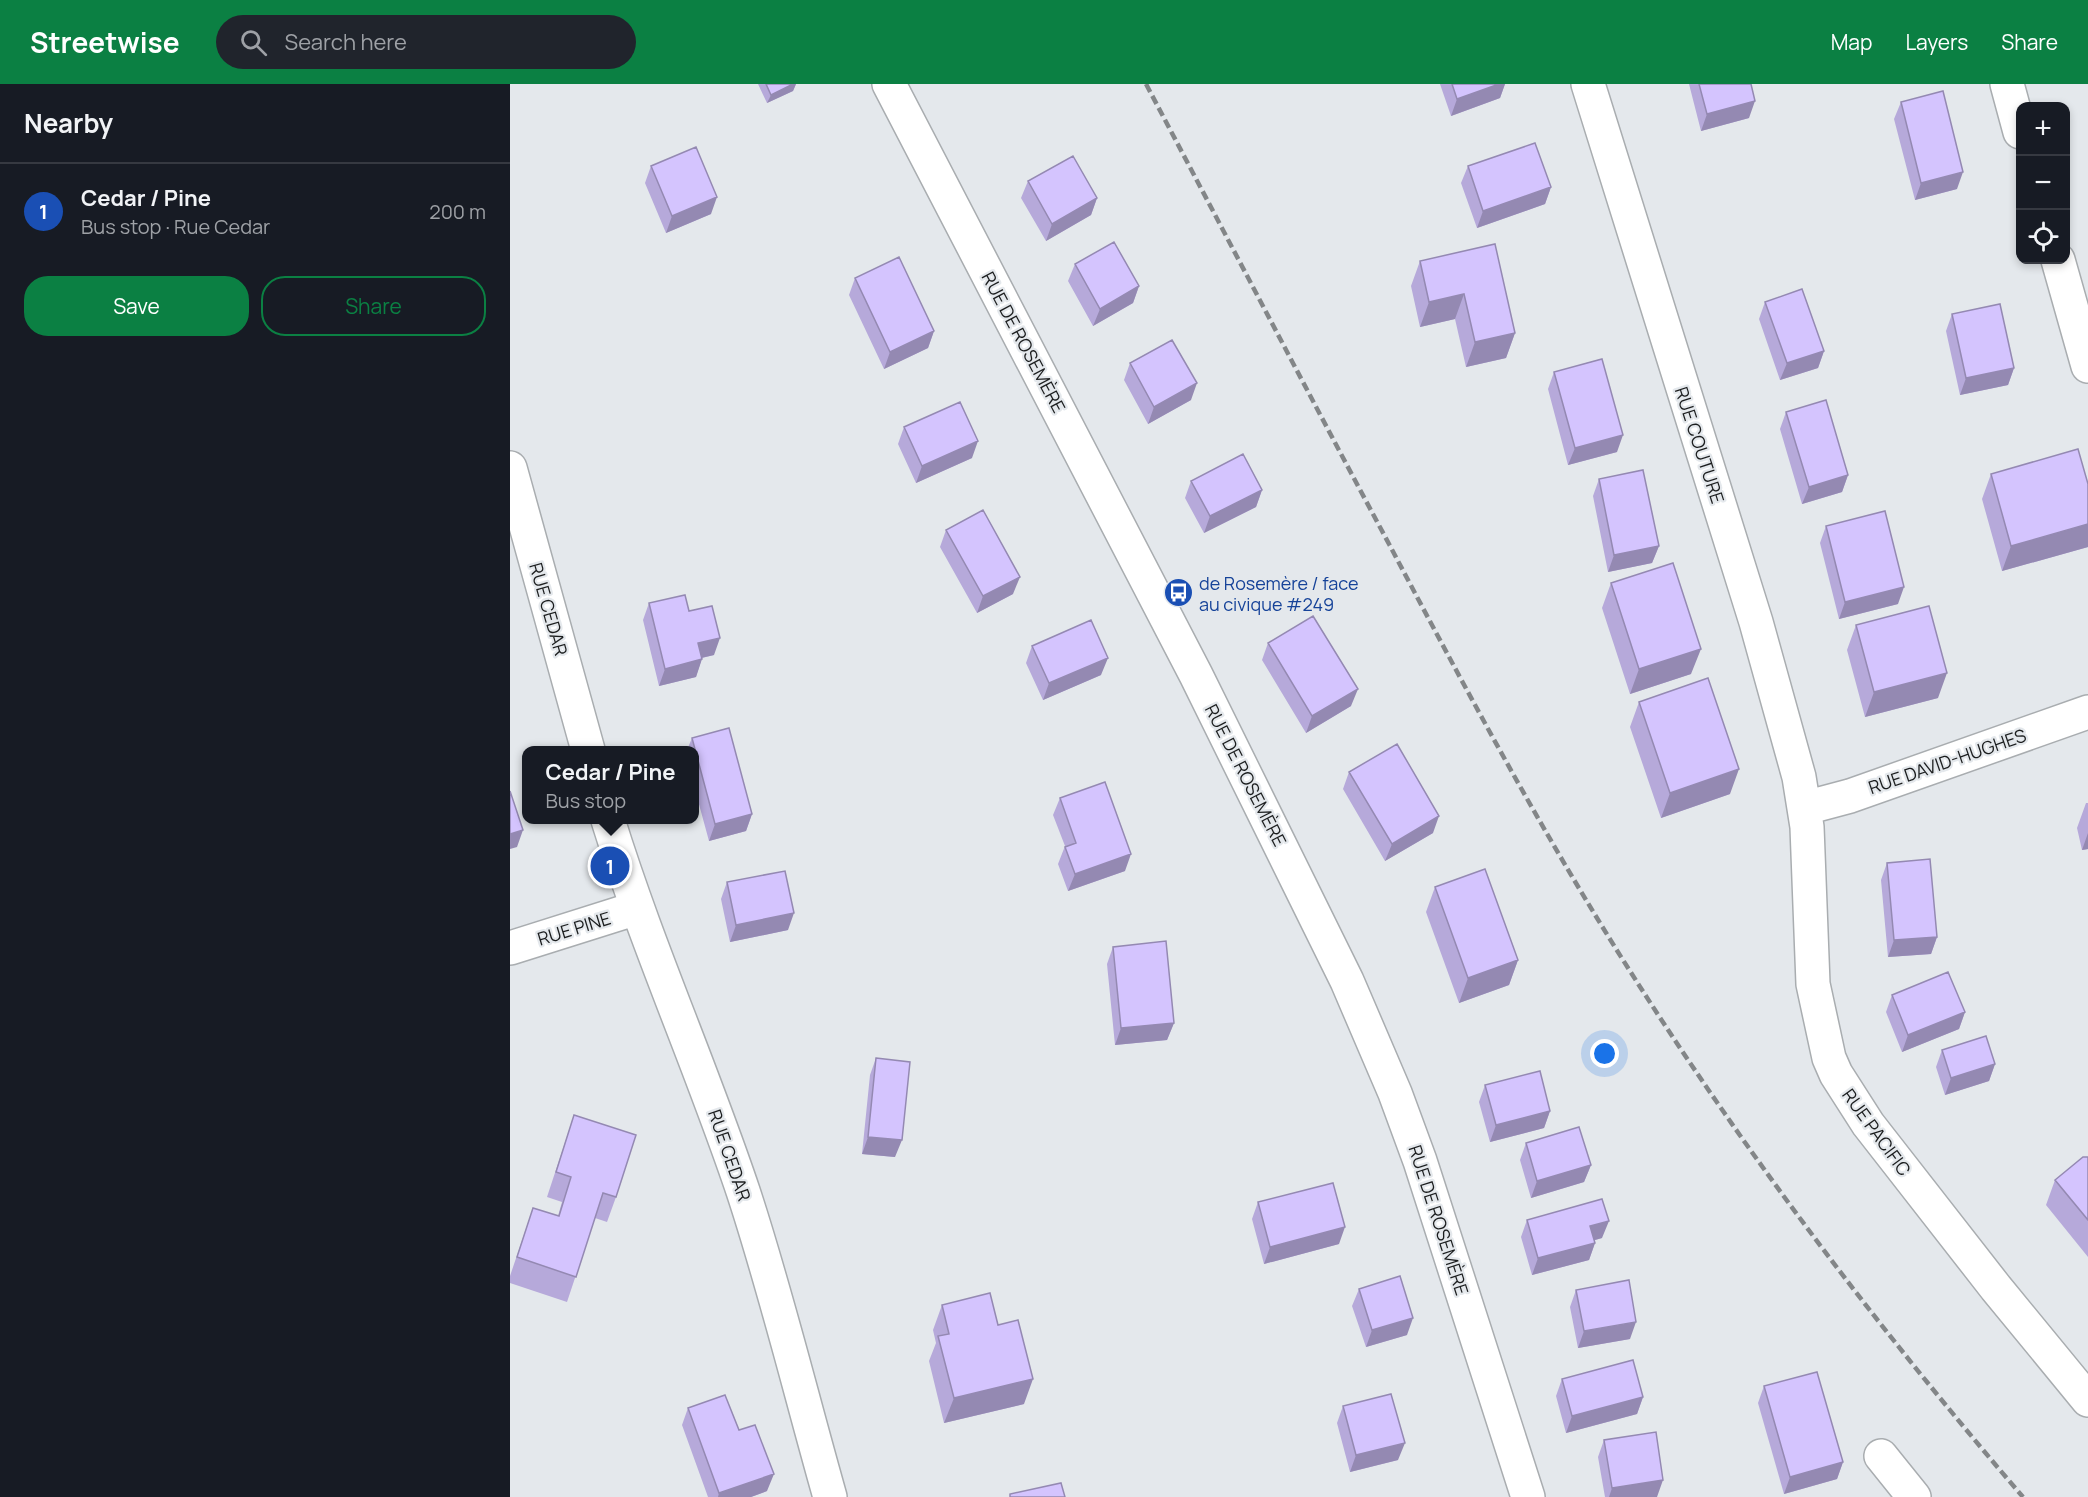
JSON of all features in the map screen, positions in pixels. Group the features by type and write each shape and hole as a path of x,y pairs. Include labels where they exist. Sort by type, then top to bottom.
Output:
{"street":[{"name":"RUE DE ROSEMÈRE","path":"890,84 1196,675 1351,991 1395,1093 1420,1161 1528,1497"},
{"name":"RUE COUTURE","path":"1588,84 1756,622 1805,808"},
{"path":"2007,84 2016,117"},
{"path":"2060,264 2082,321 2088,366"},
{"name":"RUE CEDAR","path":"510,468 587,746"},
{"name":"RUE DAVID-HUGHES","path":"1805,808 1850,796 2088,712"},
{"name":"RUE PACIFIC","path":"1805,808 1813,984 1824,1039 1836,1074 1868,1124 1953,1234 2088,1400"},
{"name":"RUE CEDAR","path":"610,824 637,908 743,1191 830,1497"},
{"name":"RUE PINE","path":"510,948 637,908"},
{"path":"1881,1456 1914,1497"}],"building":[{"path":"766,84 793,84 771,95"},
{"path":"1452,84 1499,84 1457,99"},
{"path":"1699,84 1751,84 1755,101 1707,114"},
{"path":"1943,91 1963,172 1921,183 1901,102"},
{"path":"1535,143 1551,187 1483,211 1468,166"},
{"path":"696,147 717,197 672,216 651,166"},
{"path":"1073,156 1097,198 1052,224 1028,181"},
{"path":"1114,242 1139,286 1100,309 1075,264"},
{"path":"1495,244 1515,333 1475,342 1464,294 1429,302 1420,261"},
{"path":"899,257 934,331 890,352 855,278"},
{"path":"1802,289 1824,351 1787,363 1765,302"},
{"path":"2000,304 2014,368 1966,378 1952,314"},
{"path":"1172,340 1197,383 1154,407 1130,363"},
{"path":"1602,359 1623,435 1575,448 1554,372"},
{"path":"1826,400 1848,475 1809,487 1786,412"},
{"path":"960,402 978,441 922,466 904,427"},
{"path":"2078,449 2088,484 2088,524 2011,546 1991,474"},
{"path":"1243,454 1262,490 1210,516 1191,481"},
{"path":"1643,470 1659,546 1614,555 1599,479"},
{"path":"983,510 1020,577 983,596 946,530"},
{"path":"1885,511 1904,587 1845,602 1826,526"},
{"path":"1673,563 1701,649 1639,669 1611,583"},
{"path":"685,595 689,611 712,606 720,638 698,643 702,659 665,669 649,603"},
{"path":"1929,606 1947,673 1874,692 1856,625"},
{"path":"1313,616 1358,689 1312,716 1268,643"},
{"path":"1091,620 1108,658 1049,683 1032,646"},
{"path":"1708,678 1739,769 1670,793 1639,702"},
{"path":"729,728 752,814 715,824 699,764 699,746 694,746 692,738"},
{"path":"1397,744 1439,816 1392,844 1349,772"},
{"path":"1105,782 1131,854 1075,874 1065,847 1076,843 1060,798"},
{"path":"510,791 523,830 510,834"},
{"path":"1930,859 1937,937 1894,940 1887,863"},
{"path":"1485,869 1518,960 1468,978 1435,887"},
{"path":"785,871 794,913 736,925 727,882"},
{"path":"1166,941 1174,1023 1121,1028 1113,947"},
{"path":"1948,972 1965,1012 1908,1035 1892,995"},
{"path":"1986,1036 1995,1064 1951,1078 1942,1050"},
{"path":"876,1058 910,1062 902,1140 868,1137"},
{"path":"1540,1071 1550,1111 1496,1125 1485,1085"},
{"path":"574,1115 636,1135 616,1197 603,1193 576,1277 517,1257 533,1208 559,1216 571,1177 556,1172"},
{"path":"1579,1127 1591,1165 1537,1181 1526,1143"},
{"path":"2083,1157 2088,1157 2088,1220 2055,1180"},
{"path":"1333,1183 1345,1227 1270,1247 1258,1202"},
{"path":"1602,1199 1609,1221 1590,1226 1595,1243 1538,1258 1527,1220"},
{"path":"1400,1276 1413,1318 1372,1330 1359,1289"},
{"path":"1629,1280 1636,1322 1584,1331 1576,1290"},
{"path":"990,1293 998,1325 1018,1320 1033,1379 954,1398 938,1336 949,1334 942,1305"},
{"path":"1633,1360 1643,1397 1572,1416 1562,1379"},
{"path":"1817,1372 1843,1462 1790,1477 1764,1386"},
{"path":"1391,1394 1405,1443 1356,1455 1343,1406"},
{"path":"725,1395 739,1430 755,1425 774,1474 719,1493 688,1408"},
{"path":"1656,1432 1663,1480 1612,1488 1604,1440"},
{"path":"1061,1483 1065,1497 1010,1497 1010,1494"}],"railway":[{"path":"1146,84 1473,702 1561,858 1623,960 1715,1100 1813,1236 1916,1368 2023,1497"}],"place":[{"name":"de Rosemère / face au civique #249","path":"1178,593"},
{"name":"Cedar / Pine","path":"610,866"}]}
